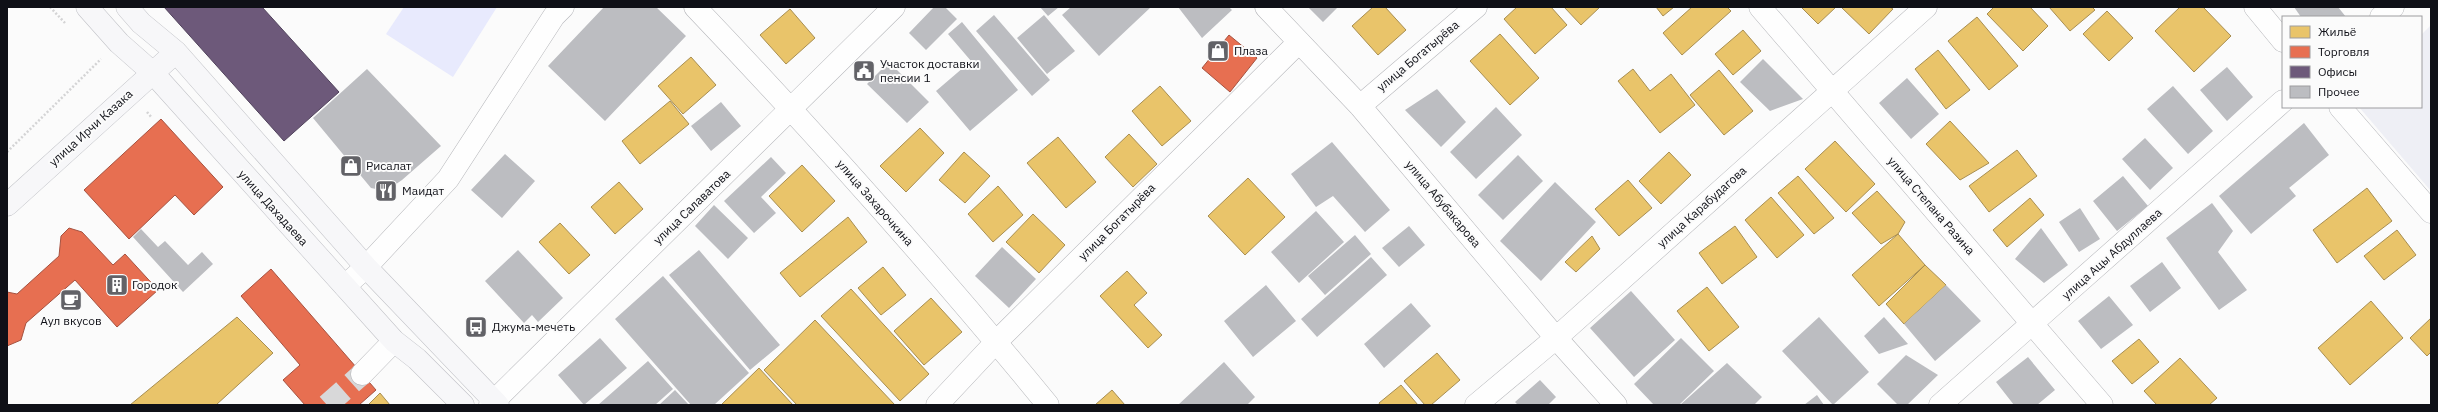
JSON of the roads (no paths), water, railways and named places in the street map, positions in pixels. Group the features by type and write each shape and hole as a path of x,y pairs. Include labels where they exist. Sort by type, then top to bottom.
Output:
{"main road":[{"name":"улица Дахадаева","path":"87,7 119,43 153,74 394,341 417,359 463,405"},
{"path":"127,7 142,23 176,52 366,267 494,404"},
{"name":"улица Ирчи Казака","path":"7,205 176,52"}],"street":[{"path":"345,286 366,267 448,179 554,16 563,7"},
{"name":"улица Захарочкина","path":"695,7 792,109 996,342 1048,405"},
{"name":"улица Салаватова","path":"494,404 894,7"},
{"name":"улица Абубакарова","path":"1266,7 1360,106 1556,338 1616,405"},
{"name":"улица Богатырёва","path":"1360,106 1476,7"},
{"name":"улица Степана Разина","path":"1760,7 2102,405"},
{"name":"улица Карабудагова","path":"1476,405 1556,338 1926,7"},
{"path":"2255,7 2282,39"},
{"path":"2382,16 2393,7"},
{"name":"улица Богатырёва","path":"937,405 996,342 1299,42"},
{"name":"улица Ацы Абдуллаева","path":"1940,405 2282,102"},
{"path":"2341,108 2431,212"},
{"path":"362,374 394,341"}],"tunnel":[{"path":"327,405 362,374"}],"place":[{"name":"Плаза","path":"1218,51"},
{"name":"Участок доставки пенсии 1","path":"864,71"},
{"name":"Рисалат","path":"351,166"},
{"name":"Маидат","path":"386,191"},
{"name":"Городок","path":"117,285"},
{"name":"Аул вкусов","path":"71,300"},
{"name":"Джума-мечеть","path":"476,327"}]}
